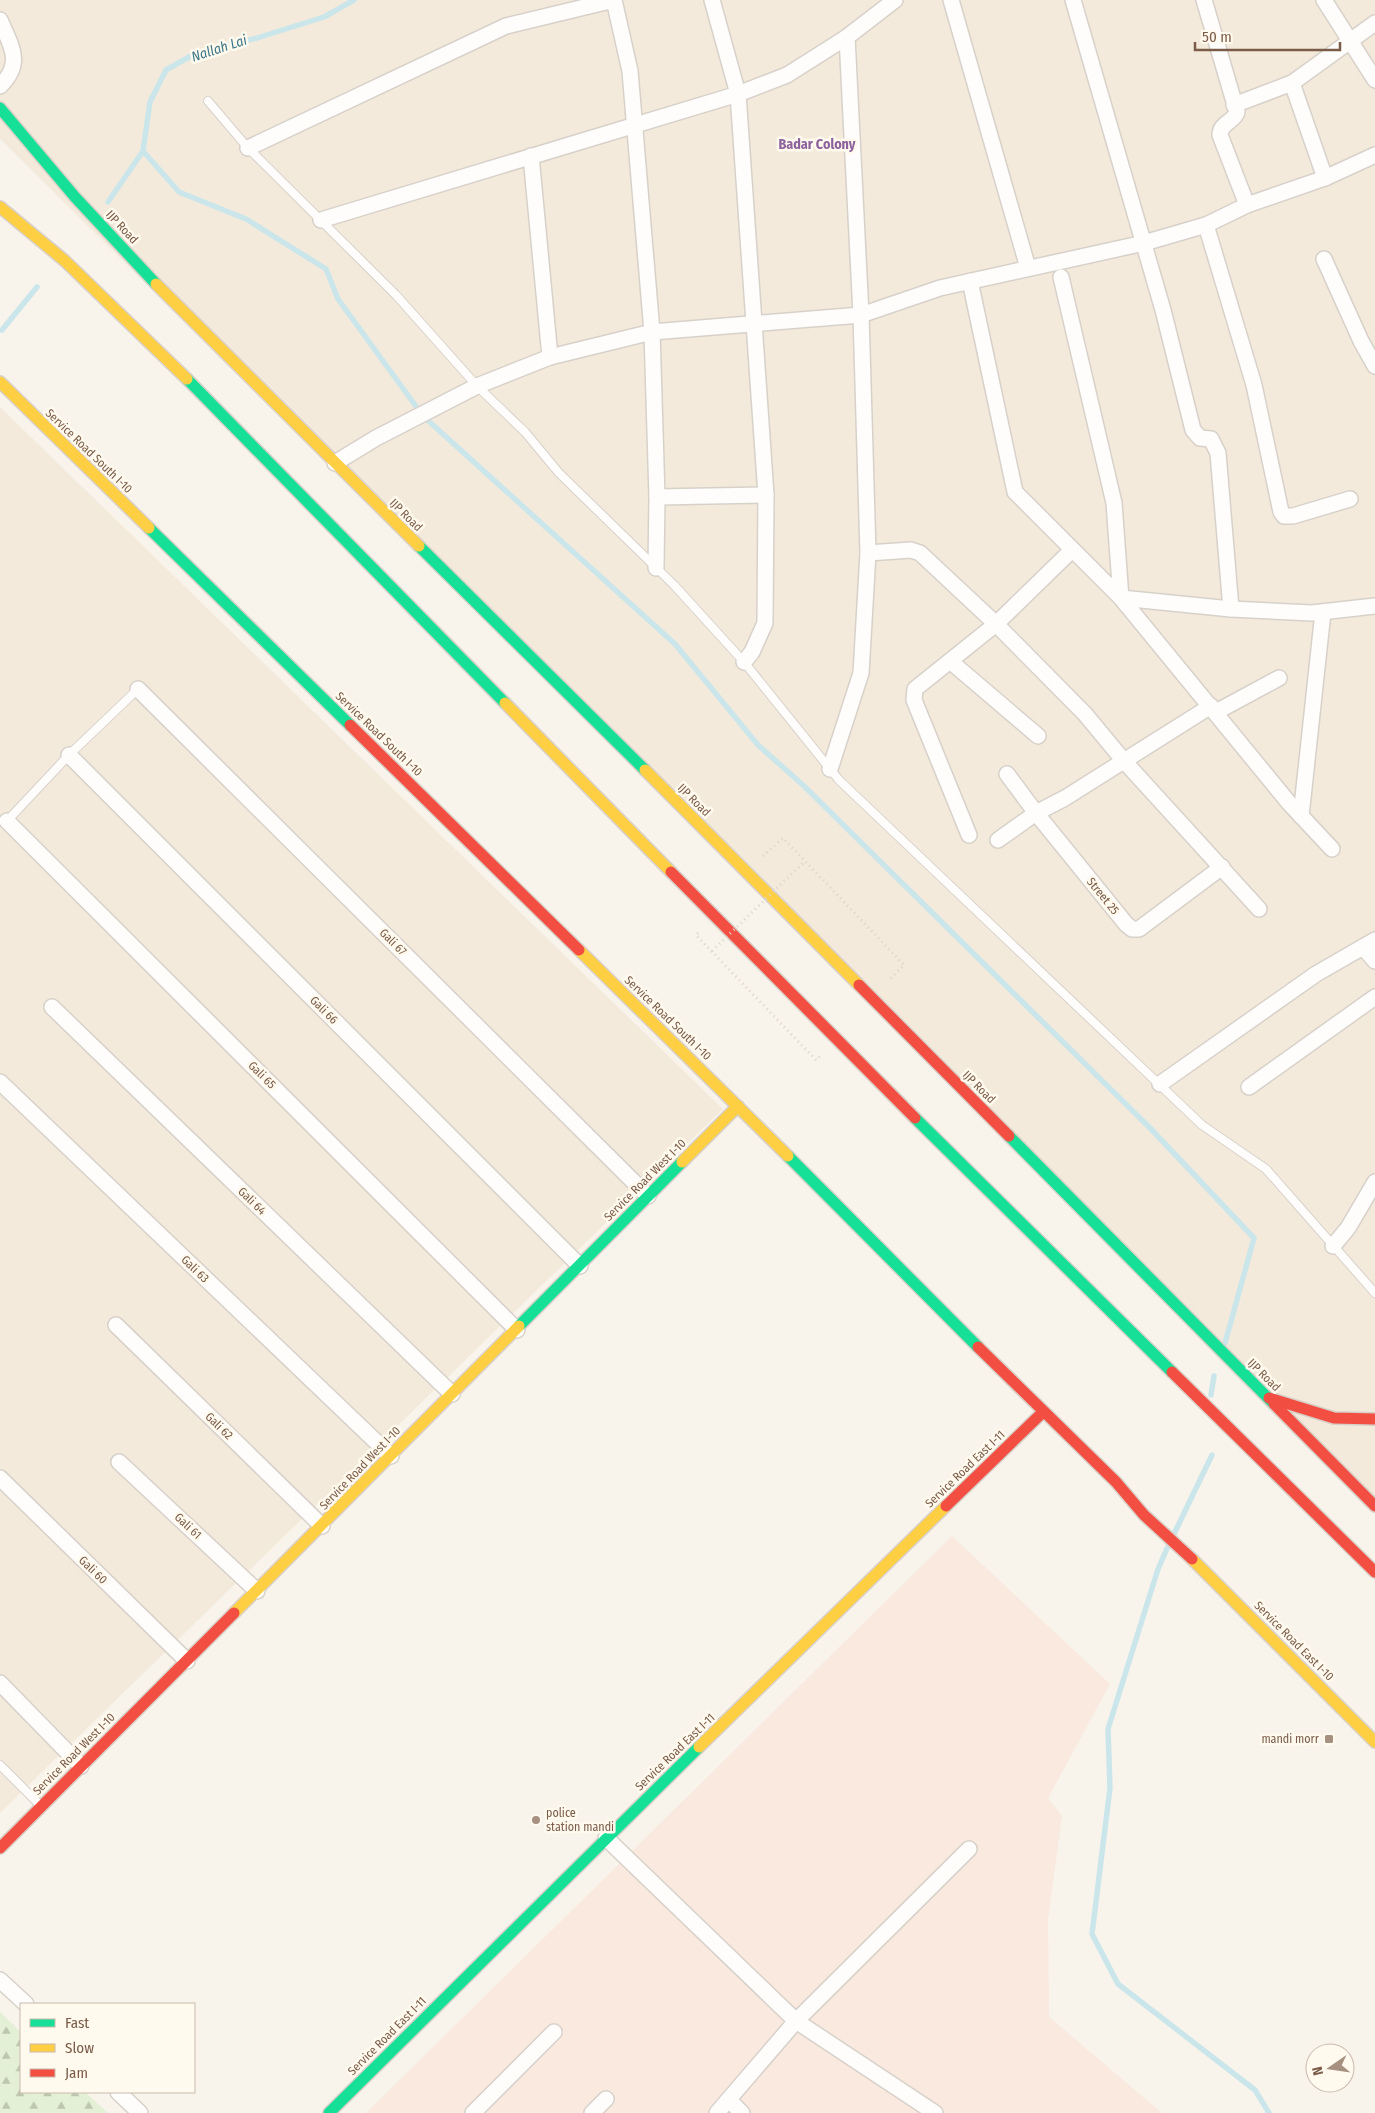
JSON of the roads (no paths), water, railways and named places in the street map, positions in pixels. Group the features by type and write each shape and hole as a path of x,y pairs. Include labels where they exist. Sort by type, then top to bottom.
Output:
{"main road":[{"name":"IJP Road","path":"0,108 75,197 156,284 747,872 1375,1506"},
{"path":"0,207 65,261 146,338 836,1040 1375,1572"},
{"name":"Service Road South I-10","path":"0,382 738,1106 1043,1412"},
{"name":"Service Road West I-10","path":"0,1848 738,1106"},
{"path":"1266,1397 1320,1416 1359,1422 1375,1419"},
{"name":"Service Road East I-10","path":"1043,1412 1116,1482 1144,1515 1193,1560 1375,1742"},
{"name":"Service Road East I-11","path":"329,2113 606,1838 1043,1412"}],"street":[{"path":"248,148 506,26 614,0 630,71 652,332 657,497 656,568"},
{"path":"712,0 738,94 766,495 765,623 752,652 744,662"},
{"path":"951,0 1028,268"},
{"path":"1073,0 1144,243 1193,430 1200,438 1212,439 1218,453 1231,608"},
{"path":"1204,0 1237,115 1222,127 1220,135 1247,206"},
{"path":"1324,0 1375,80"},
{"path":"321,220 738,94 787,75 847,37 889,2"},
{"path":"0,20 15,56 14,67 7,80 0,86"},
{"path":"1234,105 1292,83 1375,23"},
{"path":"830,770 861,673 868,553 861,314 847,37"},
{"path":"1292,83 1325,178"},
{"path":"335,463 376,438 477,386 550,357 652,332 755,325 861,314 940,288 1144,243 1206,224 1247,206 1325,178 1375,155"},
{"path":"531,156 550,357"},
{"path":"1206,224 1254,385 1281,512 1284,516 1293,516 1350,499"},
{"path":"1324,259 1361,341 1375,366"},
{"path":"1061,277 1114,503 1121,598"},
{"path":"970,281 1015,492 1121,598 1301,816 1332,849"},
{"path":"657,497 766,495"},
{"path":"868,553 911,550 920,553 996,624 1085,714 1124,762 1259,909"},
{"path":"969,834 914,700 915,689 996,624 1072,550"},
{"path":"1121,598 1231,608 1323,612 1375,606"},
{"path":"1301,816 1323,612"},
{"path":"950,661 1038,736"},
{"path":"998,840 1036,813 1065,798 1213,709 1279,678"},
{"name":"Gali 67","path":"138,689 648,1196"},
{"name":"Gali 66","path":"69,755 580,1266"},
{"name":"Street 25","path":"1007,774 1036,813 1126,924 1132,928 1138,929 1222,867"},
{"name":"Gali 65","path":"7,821 517,1330"},
{"path":"1160,1084 1316,974 1369,943 1375,961"},
{"path":"1249,1087 1375,998"},
{"name":"Gali 64","path":"52,1007 452,1394"},
{"name":"Gali 63","path":"0,1082 391,1456"},
{"path":"1333,1246 1348,1228 1375,1182"},
{"name":"Gali 62","path":"116,1325 322,1526"},
{"name":"Gali 61","path":"119,1462 257,1591"},
{"name":"Gali 60","path":"0,1478 187,1661"},
{"path":"0,1683 81,1766"},
{"path":"606,1838 796,2021 935,2113"},
{"path":"716,2113 730,2100 796,2021 969,1849"},
{"path":"0,1980 25,2003"},
{"path":"473,2113 554,2032"},
{"path":"119,2093 140,2113"},
{"path":"592,2113 606,2100"},
{"path":"730,2100 742,2113"}],"lane":[{"path":"208,101 248,148 396,295 477,386 525,432 558,473 656,568 744,662 839,780 1202,1125 1266,1169 1375,1293"},
{"path":"7,821 69,755 138,689"},
{"path":"0,1765 41,1806"}],"waterway":[{"name":"Nallah Lai","path":"108,202 143,151 150,102 166,70 196,53 257,38 324,17 354,0"},
{"path":"143,151 179,192 246,219 326,269 338,299 423,416 675,644 758,745 804,786 1150,1128 1254,1238 1225,1343"},
{"name":"Nallah Lai","path":"2,330 37,287"},
{"path":"1211,1395 1214,1376"},
{"path":"1173,1536 1212,1455"},
{"path":"1169,1544 1158,1569 1108,1729 1110,1788 1092,1934 1118,1984 1255,2090 1269,2113"}],"place":[{"name":"mandi morr","path":"1329,1739"},
{"name":"police station mandi","path":"536,1820"}],"district":[{"name":"Badar Colony","path":"817,144"}]}
